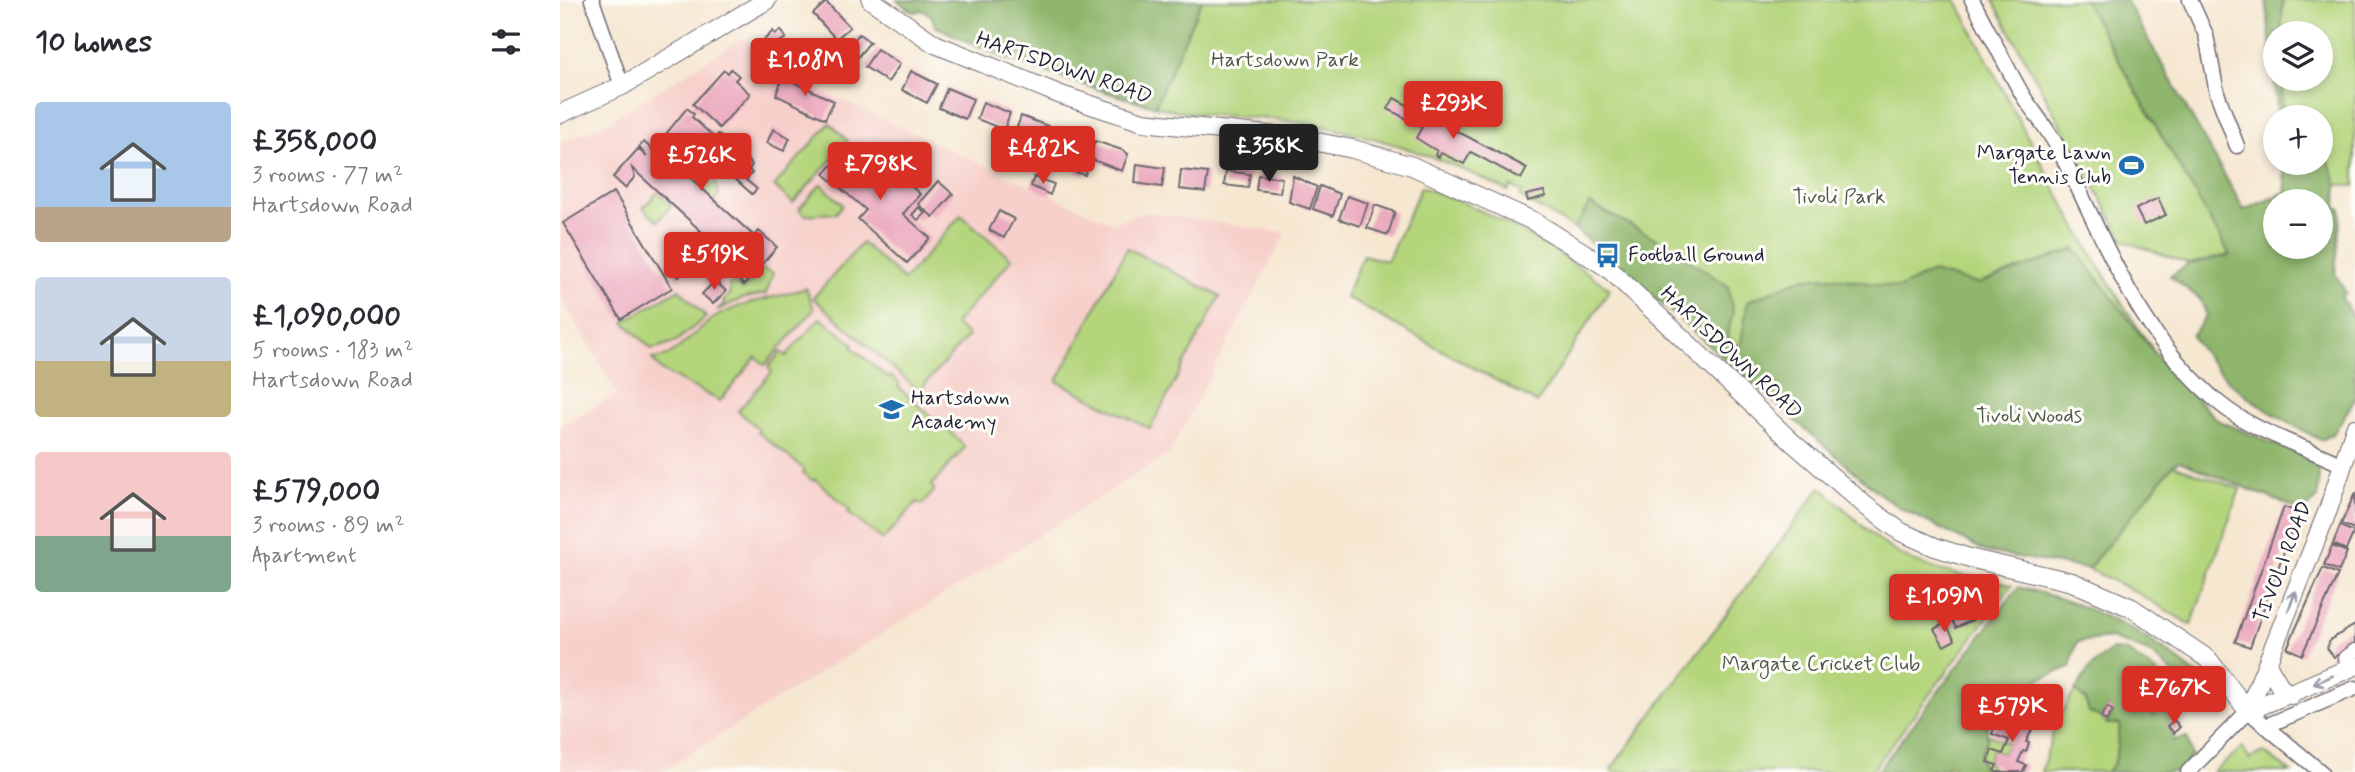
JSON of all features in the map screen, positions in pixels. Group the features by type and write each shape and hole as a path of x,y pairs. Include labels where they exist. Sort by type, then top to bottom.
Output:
{"main road":[{"path":"560,114 622,86 767,0"},
{"name":"HARTSDOWN ROAD","path":"872,0 935,44 1061,95 1143,121 1297,138 1353,149 1412,166 1533,221 1608,268 1792,442 1866,506 1901,532 1934,547 1973,559 2073,582 2132,608 2208,659 2248,711"},
{"name":"TIVOLI ROAD","path":"2248,711 2328,509 2355,428"},
{"path":"2267,664 2281,688 2291,695"},
{"path":"2248,711 2352,668"}],"street":[{"path":"592,0 622,86"},
{"path":"1972,0 2025,98 2057,146 2130,295 2169,354 2221,404 2263,430 2342,465"},
{"path":"2190,0 2206,35 2217,93 2237,146"},
{"path":"2352,668 2346,658 2355,651"},
{"path":"2266,726 2355,688"},
{"path":"2188,772 2248,711 2321,772"}],"shaded area":[{"name":"Hartsdown Academy","path":"743,38 764,63 777,71 1112,223 1145,212 1286,233 1169,454 661,772 560,772 560,426 617,394 560,295 560,143 603,125"}],"green space":[{"name":"Tivoli Park","path":"897,0 1956,0 2078,229 2161,361 1987,552 1902,509 1879,493 1580,232 1520,197 1522,192 1511,186 1508,191 1431,157 1351,133 1297,122 1172,110 1098,90 1015,60 935,26 932,16 922,10 913,12"},
{"path":"897,0 1202,0 1155,106 1006,59 935,26 932,16 922,10 913,12"},
{"name":"Margate Lawn Tennis Club","path":"1993,0 2084,0 2230,255 2189,264 2124,241"},
{"path":"2084,0 2126,0 2244,210 2263,202 2263,259 2333,259 2333,189 2286,189 2284,175 2333,174 2337,185 2336,208 2341,209 2335,273 2346,293 2341,296 2355,322 2355,399 2333,434 2321,440 2283,420 2233,385 2218,370 2192,336 2207,315 2200,299 2170,276 2189,264 2230,255"},
{"path":"2266,0 2283,0 2282,21 2268,21"},
{"path":"2283,0 2355,0 2355,186 2326,183 2327,175 2333,175 2333,105 2283,105 2282,91 2333,91 2333,21 2282,21"},
{"path":"2275,91 2282,91 2283,105 2277,105"},
{"path":"830,123 848,141 793,203 774,186"},
{"path":"700,156 711,167 719,195 714,201 685,173"},
{"path":"821,184 843,205 836,213 805,215 799,209"},
{"path":"1421,187 1447,196 1520,230 1610,289 1537,403 1345,297 1363,255 1387,261"},
{"path":"658,192 672,205 658,221 643,208"},
{"name":"Tivoli Woods","path":"1590,204 1657,239 1728,286 1733,313 1727,336 1740,348 1748,301 1803,278 1832,277 1900,288 1932,272 1978,284 2075,249 2161,361 2217,420 2319,463 2318,498 2303,511 2179,461 2088,569 1987,552 1902,509 1879,493 1574,228"},
{"path":"961,215 1012,259 955,324 968,336 919,391 813,298 862,243 904,280"},
{"path":"1127,248 1220,296 1150,429 1057,381"},
{"path":"762,269 773,273 766,294 741,299 717,310 725,303 723,301 730,293 729,286 733,282 743,290"},
{"path":"806,288 814,310 765,365 756,357 720,401 662,371 652,359 676,350 722,314 745,304"},
{"path":"679,289 706,317 675,342 652,349 624,322"},
{"path":"820,318 854,344 852,347 888,378 891,376 900,384 898,387 934,419 936,417 965,447 931,486 935,490 922,505 917,502 883,540 848,513 850,510 815,479 813,481 803,473 805,470 758,432 759,429 738,411 772,372 768,367 781,352 786,356"},
{"path":"2173,465 2240,489 2191,625 2132,590 2088,569"},
{"name":"Margate Cricket Club","path":"1821,487 1869,532 1901,555 1941,570 2012,585 1871,772 1614,772 1611,769"},
{"path":"2018,587 2097,613 2148,639 2171,655 2213,692 2212,707 2149,652 2111,638 2077,642 2070,667 2026,684 2030,691 2054,686 2052,704 2042,711 2017,714 2002,700 1987,715 1987,741 1980,754 1983,772 1954,772 1953,766 1919,772 1877,772"},
{"path":"2111,650 2126,651 2158,673 2146,679 2132,696 2153,716 2174,690 2184,695 2171,729 2173,740 2187,737 2192,756 2178,772 2107,772 2115,762 2120,724 2107,724 2113,712 2108,707 2101,717 2089,713 2086,700 2075,691 2089,669"},
{"path":"2075,691 2086,700 2089,713 2101,717 2107,724 2120,724 2115,762 2107,772 2041,772 2057,721"},
{"path":"1988,735 2008,743 2003,754 1992,750 1988,761 1994,772 1974,772"},
{"path":"2243,747 2249,759 2263,752 2291,772 2213,772"}],"building":[{"path":"826,2 850,27 836,39 813,14"},
{"path":"781,30 786,38 768,49 763,41 773,31 775,34"},
{"path":"859,34 870,42 857,58 847,49"},
{"path":"877,49 900,64 888,82 865,67"},
{"path":"731,69 739,76 735,80 750,94 719,128 693,104 724,70 728,73"},
{"path":"911,71 937,84 927,103 902,90"},
{"path":"783,77 834,101 825,119 776,95"},
{"path":"947,88 973,99 965,119 939,108"},
{"path":"1394,98 1527,168 1521,179 1471,152 1464,164 1441,153 1439,157 1435,155 1437,151 1416,138 1422,127 1388,109"},
{"path":"983,102 1010,113 1004,130 977,119"},
{"path":"687,108 694,114 692,117 715,138 718,134 752,165 749,170 752,173 746,180 757,189 752,194 704,151 685,173 754,236 759,231 777,247 744,285 721,265 728,257 710,240 693,262 680,250 701,231 632,168 635,177 625,188 613,177 638,149 647,157 639,147 644,142 653,150"},
{"path":"1021,116 1048,126 1041,143 1015,133"},
{"path":"1053,128 1090,141 1088,148 1092,150 1095,141 1122,150 1128,154 1122,171 1085,157 1087,151 1081,149 1079,154 1083,156 1079,166 1083,163 1088,165 1085,175 1075,172 1077,165 1045,155 1054,139 1050,138"},
{"path":"773,129 790,138 784,151 767,143"},
{"path":"850,145 886,177 893,170 920,194 903,214 930,238 907,263 858,219 866,210 824,174"},
{"path":"1137,164 1165,168 1162,187 1135,183"},
{"path":"1181,170 1208,173 1205,192 1179,189"},
{"path":"1226,171 1250,174 1248,188 1224,185"},
{"path":"1258,175 1282,178 1280,193 1256,190"},
{"path":"1293,176 1317,187 1310,209 1289,202"},
{"path":"1034,177 1054,184 1050,195 1031,186"},
{"path":"938,181 953,194 933,217 918,204"},
{"path":"1320,186 1340,194 1333,216 1313,209"},
{"path":"1544,191 1546,196 1528,201 1526,195"},
{"path":"614,192 672,288 621,319 563,223"},
{"path":"1347,196 1368,203 1360,226 1339,219"},
{"path":"2158,198 2166,215 2144,225 2136,209"},
{"path":"1375,205 1395,212 1388,235 1367,228"},
{"path":"919,207 925,213 918,220 912,215"},
{"path":"999,211 1014,219 1004,238 989,230"},
{"path":"675,256 688,268 679,277 666,266"},
{"path":"715,281 726,291 713,304 702,294"},
{"path":"2355,493 2355,529 2341,524"},
{"path":"2284,507 2298,512 2250,647 2235,642"},
{"path":"2340,526 2354,532 2346,550 2333,544"},
{"path":"2332,546 2347,552 2339,571 2324,565"},
{"path":"2323,568 2338,574 2302,655 2287,648"},
{"path":"1962,596 1974,619 1956,628 1944,605"},
{"path":"1945,623 1955,640 1944,646 1934,629"},
{"path":"2355,625 2355,645 2334,657 2327,648 2330,640"},
{"path":"2108,707 2113,711 2106,721 2101,717"},
{"path":"1999,716 2015,722 2017,717 2027,723 2029,716 2037,719 2026,742 2029,743 2026,752 2023,751 2018,762 2026,765 2023,772 1997,772 1994,771 1997,765 1988,762 1992,750 2003,754 2009,740 1992,734"},
{"path":"2174,720 2180,727 2174,733 2167,726"}],"place":[{"name":"Margate Lawn Tennis Club","path":"2131,165"},
{"name":"Football Ground","path":"1608,255"},
{"name":"Hartsdown Academy","path":"891,410"}],"park label":[{"name":"Hartsdown Park","path":"1285,60"}]}
